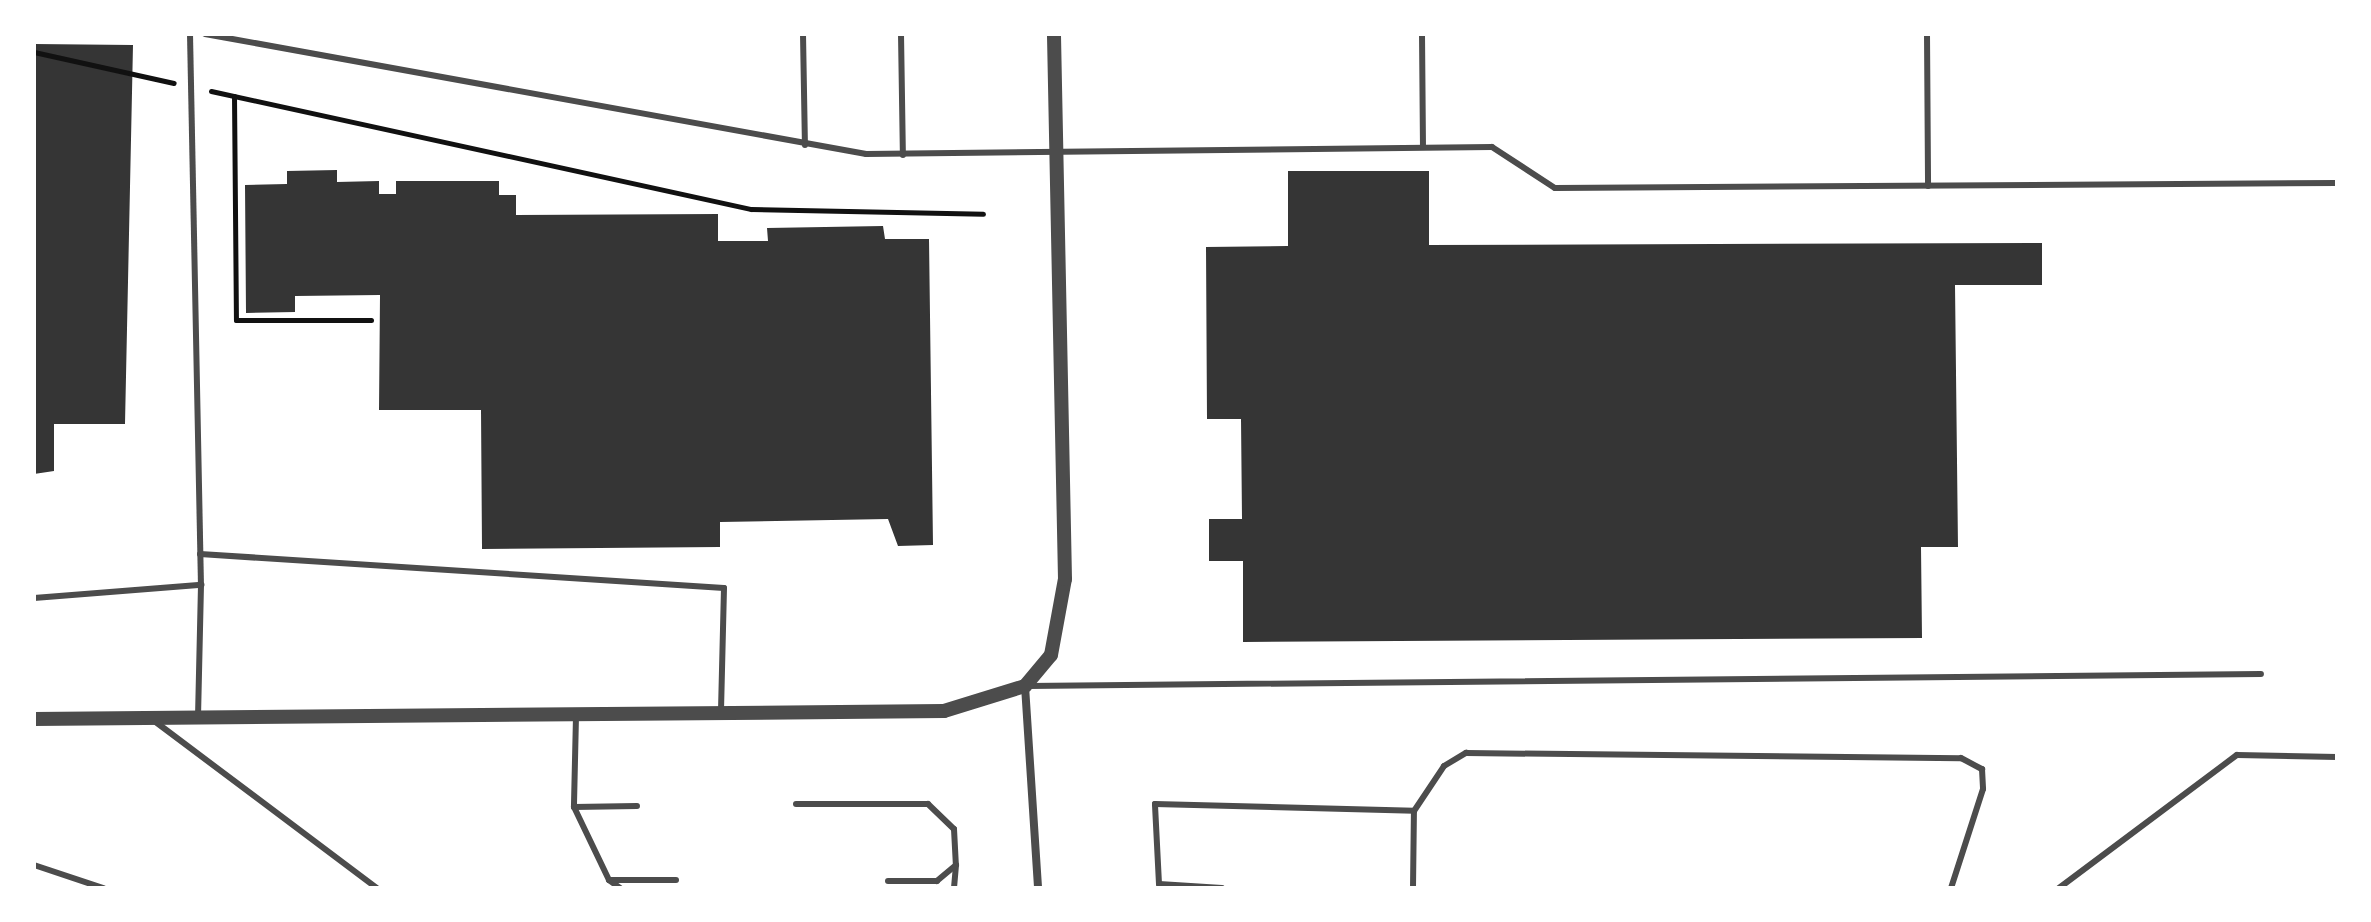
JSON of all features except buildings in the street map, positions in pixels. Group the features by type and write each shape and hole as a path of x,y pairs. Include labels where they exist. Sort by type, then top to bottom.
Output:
{"street":[{"path":"34,719 144,713 944,711 1005,698 1025,686 1051,655 1065,579 1054,34"},
{"path":"1025,686 1038,888"}],"lane":[{"path":"190,34 201,585 198,713"},
{"path":"205,34 805,145 903,155 1054,150 1492,147 1555,188 2337,183"},
{"path":"803,34 805,145"},
{"path":"901,34 903,155"},
{"path":"1422,34 1423,147"},
{"path":"1927,34 1928,186"},
{"path":"200,554 724,588 721,711"},
{"path":"34,598 201,585"},
{"path":"1025,686 2261,674"},
{"path":"576,712 574,807 609,880 620,888"},
{"path":"144,713 377,888"},
{"path":"1413,888 1414,811 1444,766 1466,753 1961,758 1982,769 1983,789 1951,888"},
{"path":"2059,888 2237,755 2337,757"},
{"path":"796,804 928,804 954,829 954,888"},
{"path":"1222,888 1159,884 1155,804 1414,811"},
{"path":"574,807 637,806"},
{"path":"34,865 93,880 103,888"},
{"path":"888,881 937,881 956,865"},
{"path":"87,888 93,880"},
{"path":"609,880 676,880"}],"path":[{"path":"34,52 751,209 983,214"},
{"path":"234,96 236,320 371,320"}]}
